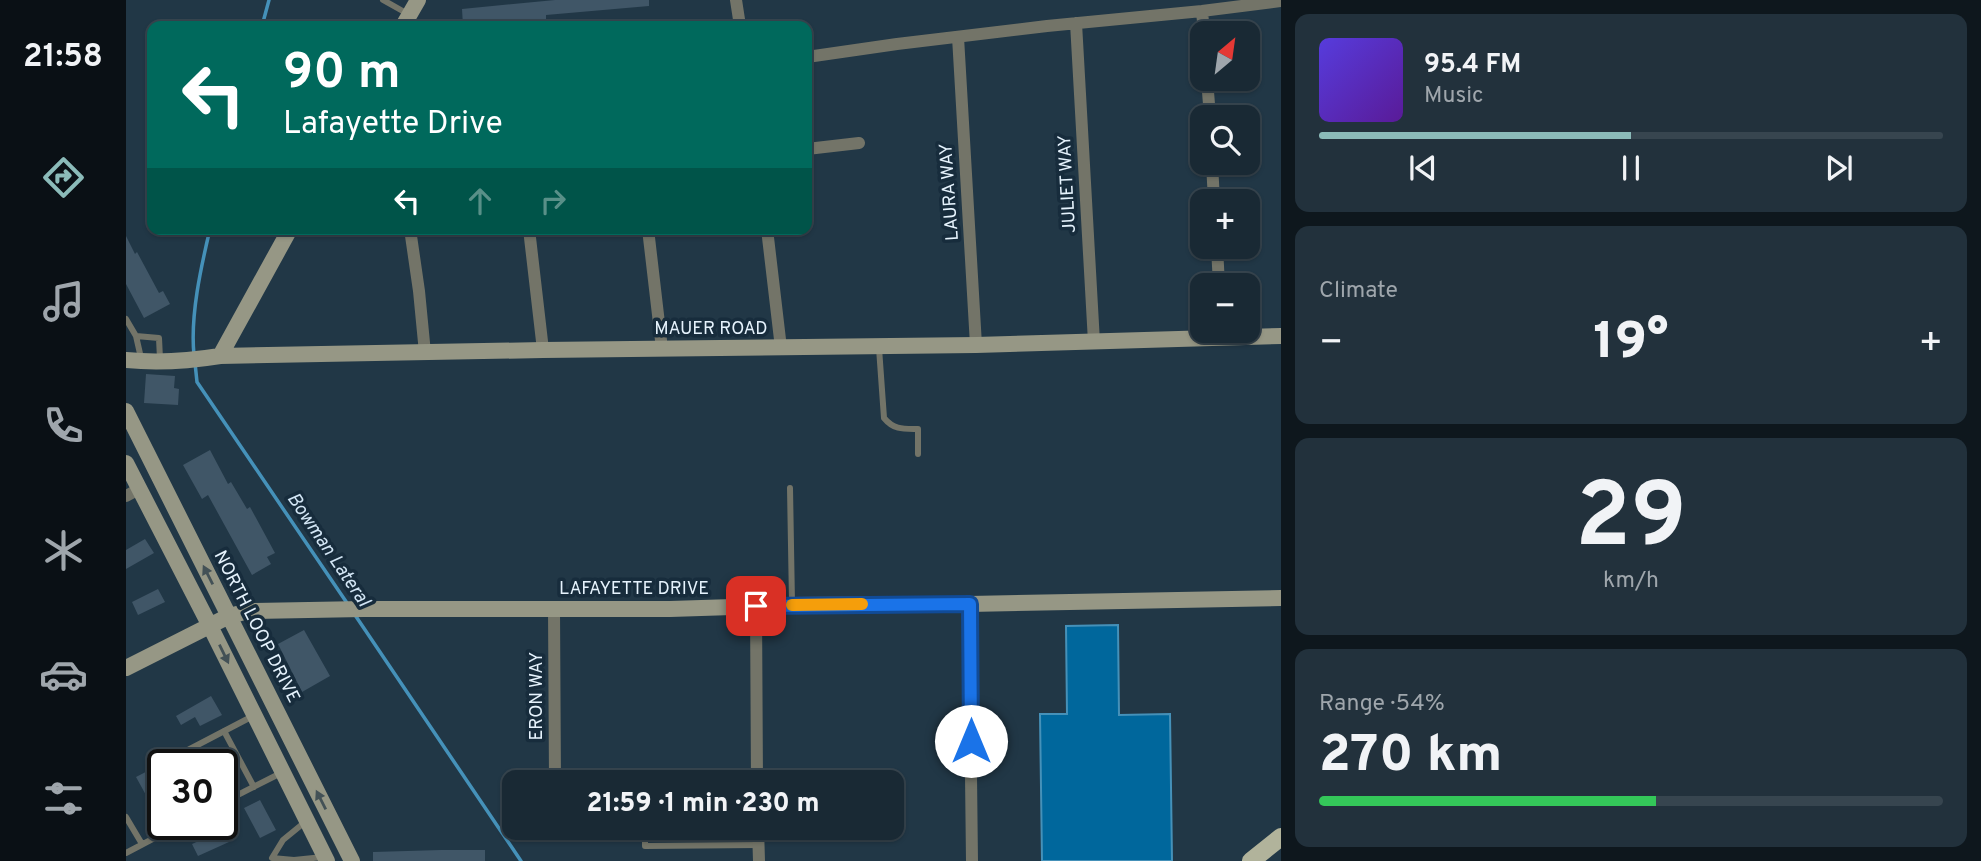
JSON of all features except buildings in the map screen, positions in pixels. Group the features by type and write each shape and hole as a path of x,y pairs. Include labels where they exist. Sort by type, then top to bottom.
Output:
{"main road":[{"path":"1251,861 1281,837"}],"street":[{"path":"407,20 418,0"},
{"path":"736,0 739,21"},
{"path":"812,56 897,44 1281,1"},
{"path":"1202,11 1203,21"},
{"name":"JULIET WAY","path":"1076,23 1094,342"},
{"name":"LAURA WAY","path":"958,37 976,345"},
{"path":"812,148 859,143"},
{"path":"212,358 286,235"},
{"path":"411,235 425,353"},
{"path":"530,235 543,350"},
{"path":"649,235 662,349"},
{"path":"768,235 781,348"},
{"name":"MAUER ROAD","path":"1260,336 1281,337"},
{"name":"MAUER ROAD","path":"131,363 212,358 543,350 976,345 1190,337"},
{"name":"NORTH LOOP DRIVE","path":"126,411 352,861"},
{"path":"126,463 133,492 210,626 326,859"},
{"name":"LAFAYETTE DRIVE","path":"126,668 229,616 249,611 670,609 1281,598"},
{"path":"970,604 972,861"},
{"path":"756,606 757,770"},
{"name":"ERON WAY","path":"554,609 555,770"},
{"path":"758,840 759,861"}],"lane":[{"path":"383,0 407,20"},
{"path":"126,319 128,328 136,336 159,338 160,361"},
{"path":"131,363 136,336"},
{"path":"879,346 884,418 898,429 918,429 918,454"},
{"path":"790,488 793,605"},
{"path":"190,749 254,715"},
{"path":"224,731 254,787"},
{"path":"238,795 283,772"},
{"path":"126,817 142,845"},
{"path":"269,860 283,840 307,820"},
{"path":"126,853 151,840"},
{"path":"645,840 645,846 758,845"},
{"path":"269,860 326,859"}],"water":[{"path":"1118,625 1119,715 1170,714 1172,861 1042,861 1040,714 1067,714 1066,626"}],"waterway":[{"name":"Bowman Lateral","path":"263,21 269,0"},
{"name":"Bowman Lateral","path":"194,355 195,308 209,235"},
{"name":"Bowman Lateral","path":"195,363 197,382 347,603"},
{"name":"Bowman Lateral","path":"355,615 521,861"}],"slow traffic":[{"path":"792,605 862,604"}],"route":[{"path":"756,606 970,604 971,741"}]}
